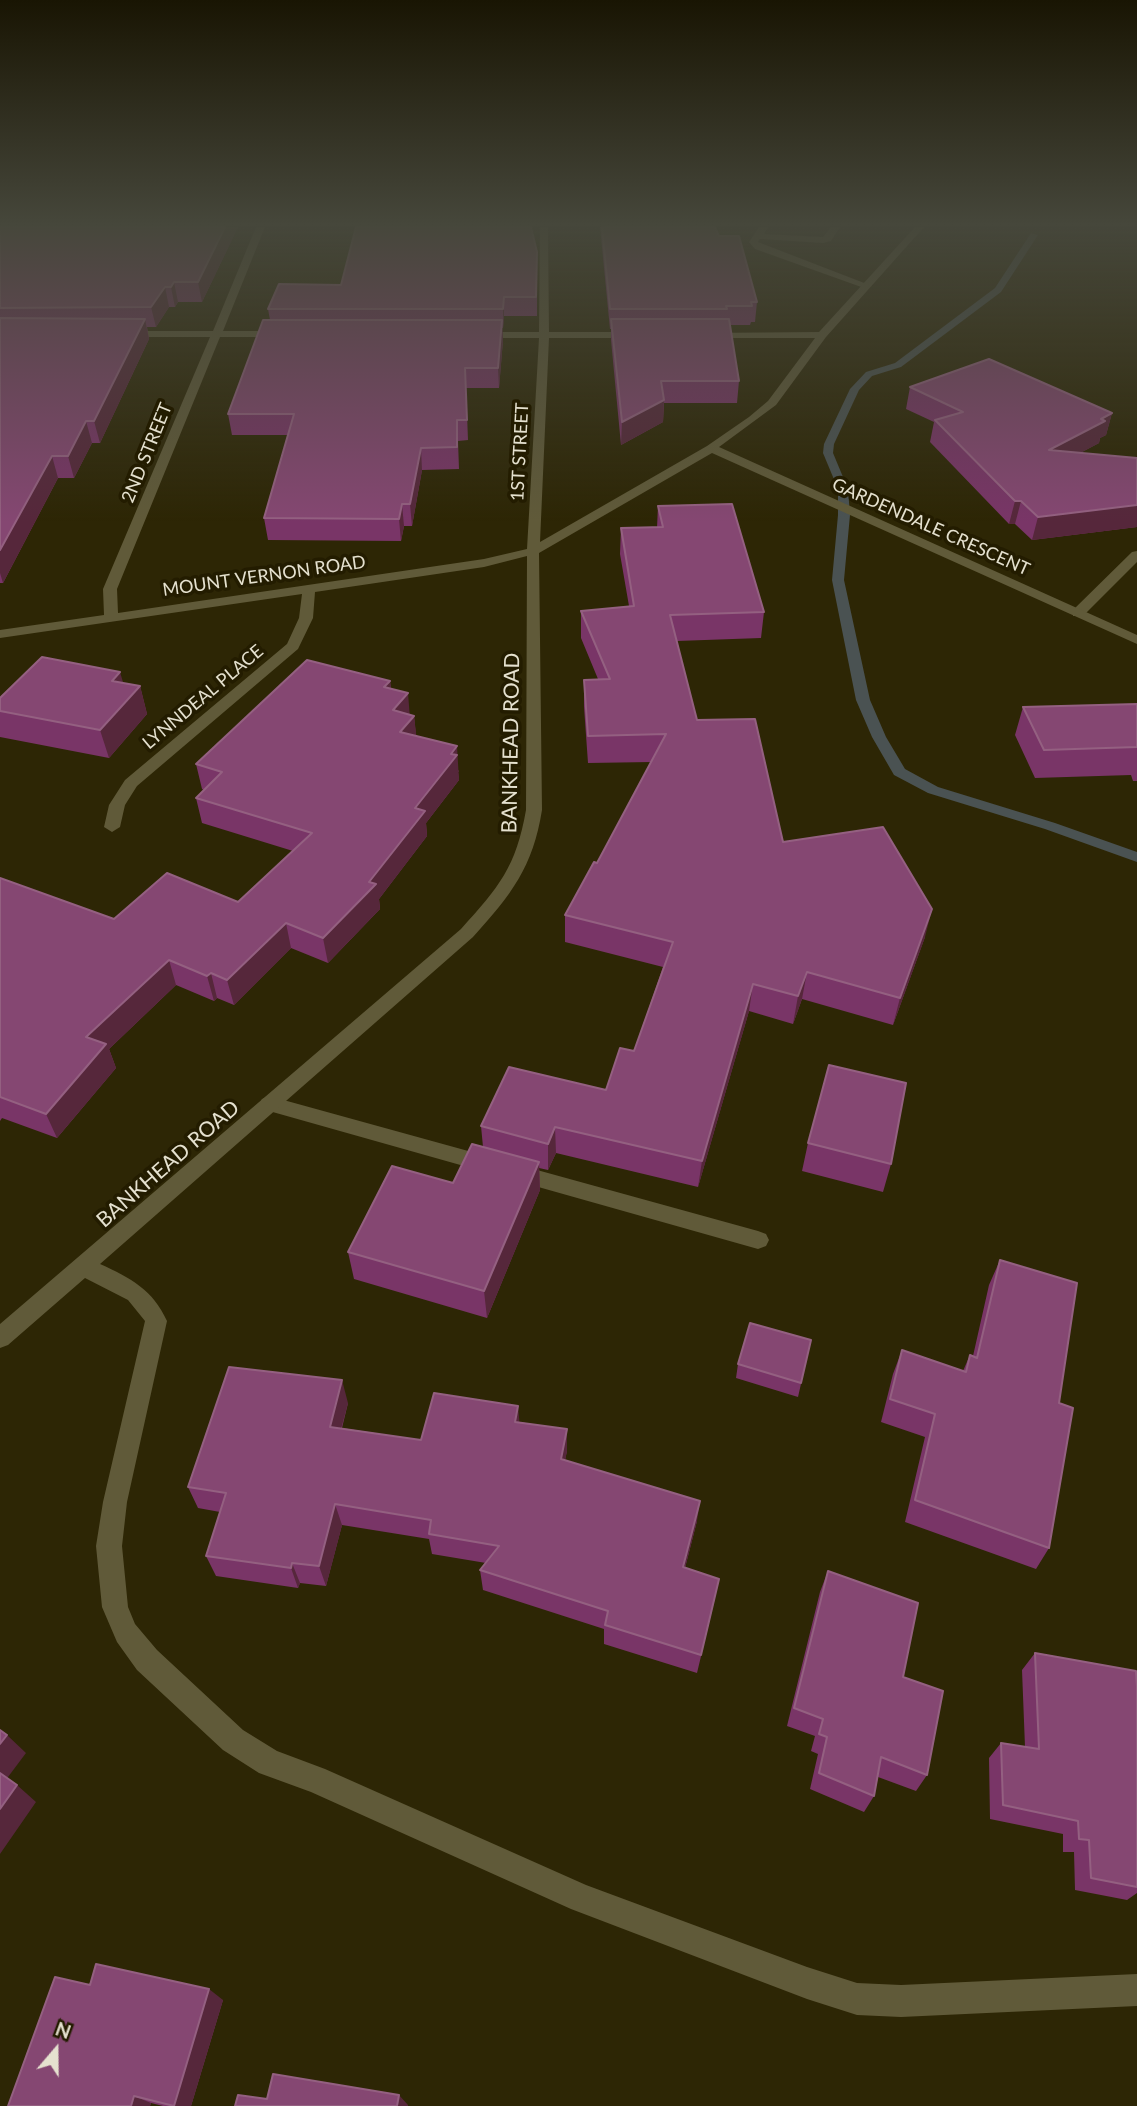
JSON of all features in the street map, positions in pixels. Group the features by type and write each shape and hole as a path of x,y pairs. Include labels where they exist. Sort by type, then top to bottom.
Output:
{"street":[{"name":"2ND STREET","path":"111,616 110,589 219,325"},
{"name":"1ST STREET","path":"533,551 544,325"},
{"path":"533,551 710,447 772,403 831,325"},
{"path":"107,334 297,334"},
{"path":"461,334 641,335"},
{"path":"697,335 822,335"},
{"name":"GARDENDALE CRESCENT","path":"710,447 1077,613 1133,635"},
{"name":"MOUNT VERNON ROAD","path":"0,634 484,563 533,551"},
{"name":"BANKHEAD ROAD","path":"0,1338 467,933 517,874 530,845 534,810 533,551"},
{"path":"1077,613 1137,555"},
{"name":"LYNNDEAL PLACE","path":"112,827 117,805 131,783 293,646 306,618 309,589"},
{"path":"269,1104 758,1240"},
{"path":"82,1266 142,1296 152,1307 156,1321 115,1502 109,1546 115,1607 126,1633 147,1660 233,1740 269,1763 315,1779 582,1898 807,1983 857,1998 901,2001 1137,1990"}],"building":[{"path":"0,325 142,325 94,421 86,421 68,456 52,456 0,550"},
{"path":"261,325 502,325 498,368 465,368 467,420 457,420 457,447 421,448 410,504 402,504 399,519 264,518 294,414 228,414"},
{"path":"612,325 730,325 739,381 661,381 664,400 622,422"},
{"path":"989,359 1112,413 1101,419 1105,421 1049,450 1137,458 1137,505 1038,517 1021,501 1015,501 935,420 963,412 910,387"},
{"path":"732,504 764,612 670,615 697,720 755,719 783,842 883,827 932,909 900,998 807,972 798,996 753,984 702,1161 555,1127 548,1144 481,1126 509,1067 606,1090 620,1048 634,1051 673,942 565,915 594,862 597,863 666,734 588,736 584,680 610,679 581,611 634,606 621,528 663,527 658,506"},
{"path":"42,657 120,672 112,681 140,686 100,730 0,711 0,698"},
{"path":"307,660 390,681 384,687 408,693 393,710 414,716 400,732 457,746 451,754 457,755 415,808 425,811 369,882 376,884 323,938 286,923 227,980 211,973 207,976 169,960 86,1037 106,1044 46,1114 0,1097 0,878 114,919 167,873 238,902 312,833 196,798 222,772 196,764"},
{"path":"1137,704 1137,747 1044,750 1023,707"},
{"path":"829,1065 906,1083 891,1164 808,1143"},
{"path":"472,1144 539,1162 484,1291 348,1252 392,1166 453,1183"},
{"path":"1000,1260 1077,1283 1059,1403 1073,1408 1049,1548 915,1500 935,1414 890,1399 902,1350 966,1372 970,1355 977,1358"},
{"path":"750,1323 811,1340 801,1383 738,1364"},
{"path":"229,1367 342,1380 330,1427 421,1440 434,1393 518,1406 515,1422 567,1429 561,1459 700,1501 683,1567 719,1579 701,1655 605,1625 608,1611 480,1570 499,1546 429,1534 431,1520 335,1504 319,1566 292,1563 291,1568 206,1556 226,1493 188,1487"},
{"path":"828,1571 918,1603 903,1677 943,1691 927,1775 881,1757 874,1796 819,1773 827,1737 819,1734 823,1719 794,1708"},
{"path":"1035,1653 1136,1671 1137,1887 1091,1878 1089,1840 1079,1839 1078,1821 1003,1805 1001,1743 1039,1749"},
{"path":"0,1730 7,1735 0,1744"},
{"path":"0,1773 17,1785 0,1809"},
{"path":"96,1964 209,1989 174,2106 134,2096 131,2106 8,2106 55,1977 90,1985"},
{"path":"273,2074 399,2095 397,2106 235,2106 238,2095 267,2099"}],"waterway":[{"path":"951,325 898,365 869,374 855,389 829,444 828,453 843,489 844,515 838,580 863,700 879,737 899,772 933,790 1050,826 1137,857"}]}
